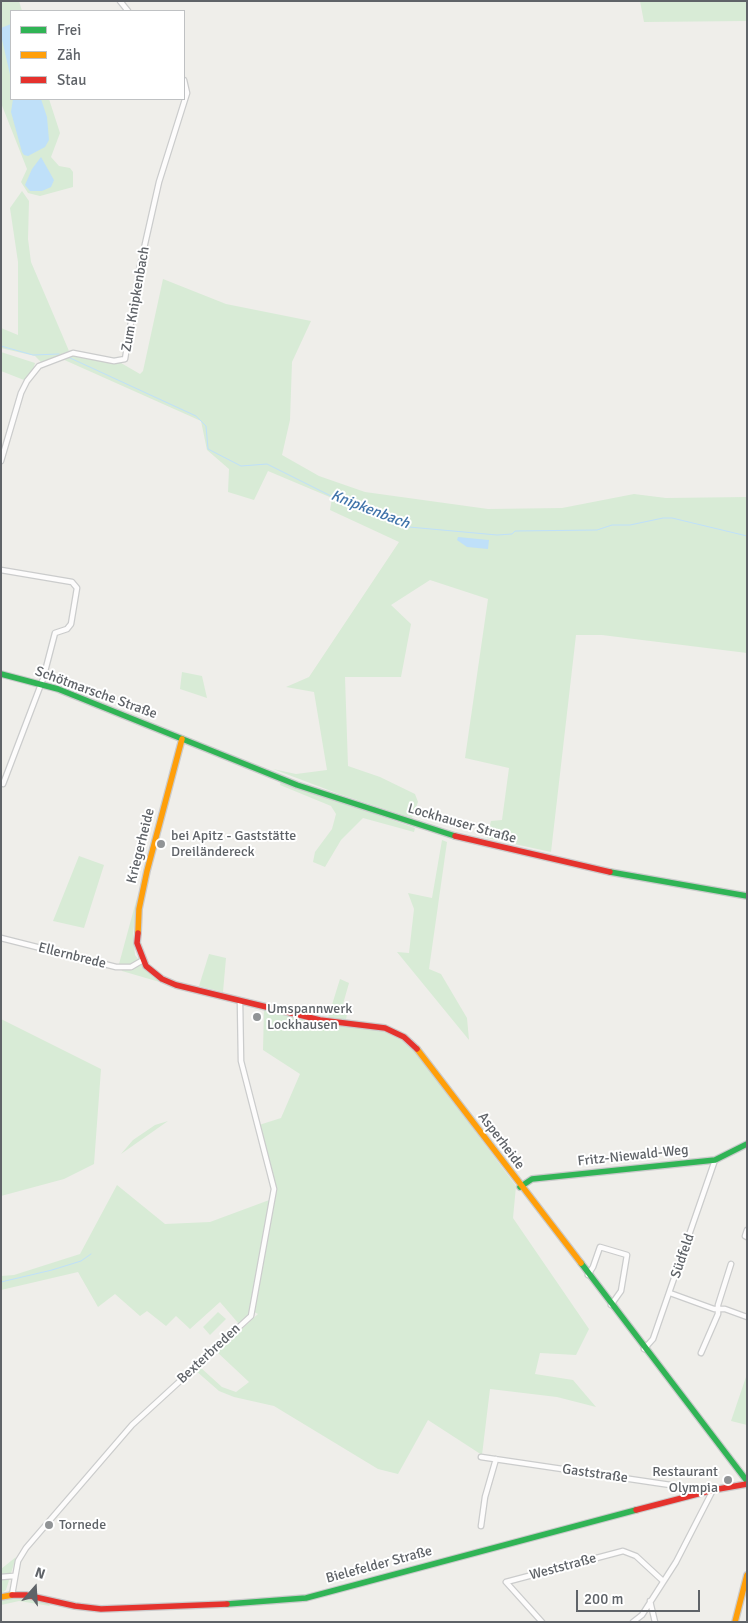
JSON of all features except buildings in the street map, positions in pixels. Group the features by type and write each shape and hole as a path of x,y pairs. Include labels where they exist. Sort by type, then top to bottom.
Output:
{"street":[{"name":"Zum Knipkenbach","path":"185,84 187,93 185,99"},
{"name":"Zum Knipkenbach","path":"1,461 26,380 39,366 73,353 121,362 126,360 140,266 159,182 185,100"},
{"path":"1,570 72,582 77,588 71,624 67,629 55,633 41,684 3,784"},
{"name":"Schötmarsche Straße","path":"1,674 41,684 182,739"},
{"name":"Lockhauser Straße","path":"182,739 329,796 445,834 602,872 747,896"},
{"name":"Kriegerheide","path":"143,960 137,938 139,909 150,859 182,739"},
{"name":"Ellernbrede","path":"1,938 116,966 130,967 143,960"},
{"name":"Asperheide","path":"143,960 156,976 168,982 320,1020 379,1026 404,1037 419,1052 747,1483"},
{"name":"Bexterbreden","path":"12,1595 13,1576 18,1561 26,1548 132,1425 250,1316 274,1189 242,1061 240,1001"},
{"name":"Fritz-Niewald-Weg","path":"520,1187 532,1179 715,1160 747,1144"},
{"name":"Südfeld","path":"644,1349 653,1339 715,1160"},
{"path":"742,1241 746,1236 747,1230"},
{"path":"588,1274 593,1267 600,1247 627,1255 621,1291 611,1304"},
{"path":"701,1353 714,1327 731,1264"},
{"path":"670,1293 719,1310 747,1317"},
{"name":"Gaststraße","path":"481,1457 684,1487 688,1496"},
{"path":"481,1526 485,1497 496,1459"},
{"name":"Bielefelder Straße","path":"1,1597 26,1595 75,1606 101,1608 264,1603 306,1598 688,1496 747,1483"},
{"path":"633,1622 642,1614 676,1562 713,1490"},
{"name":"Weststraße","path":"542,1622 506,1582 623,1551 636,1556 663,1581"},
{"path":"735,1622 744,1596 747,1575"},
{"path":"1,1577 13,1576"},
{"path":"650,1601 655,1622"}],"green space":[{"path":"1,1 19,1 22,10 10,10 10,100 49,100 60,133 51,157 59,166 70,168 73,172 73,187 40,196 28,193 21,182 27,169 1,103"},
{"path":"640,1 747,1 747,21 644,22"},
{"path":"22,191 29,201 28,239 31,262 69,351 42,363 35,356 1,348 1,328 18,335 18,262 10,208"},
{"path":"163,279 226,304 311,321 292,362 290,420 282,455 319,476 365,492 488,509 562,508 634,494 666,498 747,497 747,653 602,635 576,635 551,852 487,838 491,821 502,820 509,768 465,758 488,599 430,580 391,605 411,624 401,677 345,677 348,766 380,777 415,794 418,802 412,818 339,794 273,769 296,774 327,770 314,692 286,687 309,677 399,542 330,510 332,498 268,471 254,500 228,492 229,469 207,450 201,421 60,358 73,354 121,363 140,374 143,371"},
{"path":"1,352 35,363 33,370 24,380 1,371"},
{"path":"182,672 202,676 207,698 180,689"},
{"path":"281,781 415,828 414,832 363,818 341,840 325,867 313,862 315,852 332,829 336,814 331,806 280,785"},
{"path":"442,840 447,842 429,969 441,974 467,1018 469,1040 397,952 409,953 414,909 408,893 432,898"},
{"path":"79,856 104,865 84,928 53,921"},
{"path":"138,894 133,934 135,955 144,967 163,983 122,971 119,964"},
{"path":"209,954 226,958 223,992 199,986"},
{"path":"340,979 349,983 343,1004 347,1014 345,1025 370,1027 390,1032 404,1039 413,1048 516,1186 513,1218 589,1329 576,1355 540,1353 535,1374 573,1380 596,1407 557,1397 490,1389 482,1455 428,1420 398,1474 378,1469 274,1406 234,1397 219,1391 195,1370 200,1367 222,1387 236,1392 249,1382 217,1352 258,1314 254,1312 276,1190 259,1125 281,1118 300,1074 263,1050 264,1009 326,1024"},
{"path":"1,1019 101,1069 94,1164 64,1179 1,1196"},
{"path":"168,1121 121,1154 133,1140 155,1125"},
{"path":"117,1185 165,1224 210,1222 272,1199 249,1314 239,1324 220,1302 190,1329 176,1316 166,1326 147,1311 140,1316 115,1294 98,1307 78,1272 1,1290 1,1276 14,1275 80,1254"},
{"path":"218,1312 226,1319 210,1335 203,1327"},
{"path":"747,1374 747,1425 731,1421"},
{"path":"16,1557 6,1590 1,1594 1,1569"},
{"path":"20,1598 48,1603 50,1606 19,1601 1,1605 1,1600"}],"water":[{"path":"10,24 10,75 1,35 1,28"},
{"path":"13,100 41,100 47,117 49,140 45,147 28,156 24,155 11,112"},
{"path":"41,157 54,180 51,187 42,191 30,191 25,185 32,169"},
{"path":"458,537 489,540 488,549 467,547 457,540"}],"waterway":[{"name":"Knipkenbach","path":"1,346 33,355 59,354"},
{"name":"Knipkenbach","path":"68,357 196,416 206,426 208,449 241,466 267,464 333,497 409,527 497,535 512,534 515,531 597,530 612,525 630,525 672,518 747,536"},
{"path":"1,1282 81,1261 91,1254"}],"traffic: fast":[{"path":"1,674 58,689 297,785 455,836"},
{"path":"610,872 747,896"},
{"path":"520,1187 532,1179 715,1160 747,1144"},
{"path":"581,1263 747,1481"},
{"path":"227,1604 306,1598 636,1510"}],"traffic: slow":[{"path":"138,933 139,909 147,871 182,739"},
{"path":"417,1049 581,1263"},
{"path":"735,1622 747,1575"},
{"path":"1,1597 12,1595"}],"traffic: jam":[{"path":"455,836 610,872"},
{"path":"138,933 137,943 146,966 162,979 176,985 320,1020 385,1028 404,1037 417,1049"},
{"path":"636,1510 713,1490 747,1484"},
{"path":"12,1595 26,1595 75,1606 101,1609 227,1604"}],"place":[{"name":"bei Apitz - Gaststätte Dreiländereck","path":"161,844"},
{"name":"Umspannwerk Lockhausen","path":"257,1017"},
{"name":"Restaurant Olympia","path":"728,1480"},
{"name":"Tornede","path":"49,1525"}]}
